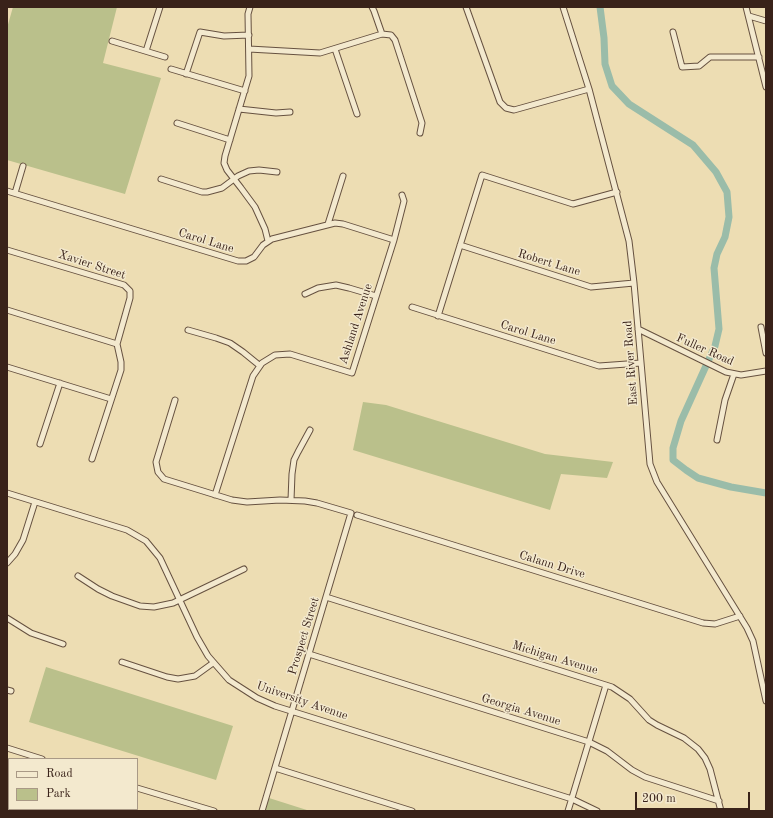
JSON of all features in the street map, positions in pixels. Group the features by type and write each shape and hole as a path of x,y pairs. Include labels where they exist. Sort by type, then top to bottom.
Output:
{"street":[{"path":"146,51 160,7"},
{"path":"466,7 500,102 506,108 514,110 589,89"},
{"name":"East River Road","path":"563,7 589,89 629,241 634,283 648,455 653,473 678,517 740,616 752,641 766,699"},
{"path":"746,7 766,87"},
{"path":"249,8 249,76 224,163 227,170 255,207 268,241 328,224 343,224 394,240"},
{"path":"374,8 382,34"},
{"path":"749,16 766,21"},
{"path":"186,74 200,32 224,36 249,35"},
{"path":"673,32 682,67 700,66 710,56 759,57"},
{"path":"249,49 314,53 326,52 382,34 388,34 395,40 422,123 420,133"},
{"path":"112,41 165,57"},
{"path":"335,49 357,114"},
{"path":"171,69 245,91"},
{"path":"239,109 276,113 290,112"},
{"path":"177,124 230,140"},
{"path":"15,193 23,166"},
{"path":"161,179 202,192 207,192 222,188 243,173 252,171 277,172"},
{"path":"438,316 482,175 573,204 617,192"},
{"path":"328,224 343,176"},
{"name":"Carol Lane","path":"7,191 238,261 254,257 268,241"},
{"name":"Ashland Avenue","path":"259,365 266,359 275,355 290,354 352,373 394,240 404,201 402,195"},
{"name":"Robert Lane","path":"460,245 591,287 634,283"},
{"name":"Xavier Street","path":"7,250 127,287 130,291 131,296 117,344 121,366 92,460"},
{"path":"304,294 318,288 336,286 349,288 376,296"},
{"name":"Carol Lane","path":"412,307 599,366 641,363"},
{"path":"7,310 117,344"},
{"path":"761,327 766,353"},
{"name":"Fuller Road","path":"638,329 726,372 741,375 766,371"},
{"path":"188,330 216,338 230,344 259,365 251,380 215,495"},
{"path":"7,368 112,399"},
{"path":"717,440 725,400 734,374"},
{"path":"40,444 60,383"},
{"path":"176,400 156,462 158,472 168,481 232,500 247,502 291,500 294,460 310,430"},
{"name":"University Avenue","path":"7,493 127,530 150,545 160,558 202,647 213,663 229,680 247,693 268,703 292,711 572,799 597,811"},
{"name":"Prospect Street","path":"262,811 351,513 317,503 291,500"},
{"path":"7,563 18,550 23,540 35,502"},
{"name":"Calann Drive","path":"357,515 702,623 715,624 740,616"},
{"path":"78,576 98,590 112,596 140,606 159,606 180,600 244,569"},
{"name":"Michigan Avenue","path":"326,597 606,685 625,695 653,723 679,735 698,749 705,758 710,769 721,811"},
{"path":"7,618 31,633 63,644"},
{"name":"Georgia Avenue","path":"309,654 589,742 607,751 632,770 645,777 718,801"},
{"path":"122,662 167,677 178,679 195,676 213,663"},
{"path":"568,811 606,685"},
{"path":"7,748 39,758"},
{"path":"275,768 412,811"},
{"path":"138,788 214,811"}],"green space":[{"path":"13,7 117,7 103,63 161,78 125,194 7,160 7,28"},
{"path":"363,402 386,405 545,454 613,462 607,478 561,474 550,510 353,450"},
{"path":"46,667 233,726 216,780 29,722"},
{"path":"269,798 310,811 265,811"}],"waterway":[{"path":"600,7 604,38 605,64 612,86 629,104 693,145 716,172 727,192 729,217 725,237 717,254 714,268 719,329 715,346 681,421 673,448 673,460 698,478 731,487 766,493"}]}
